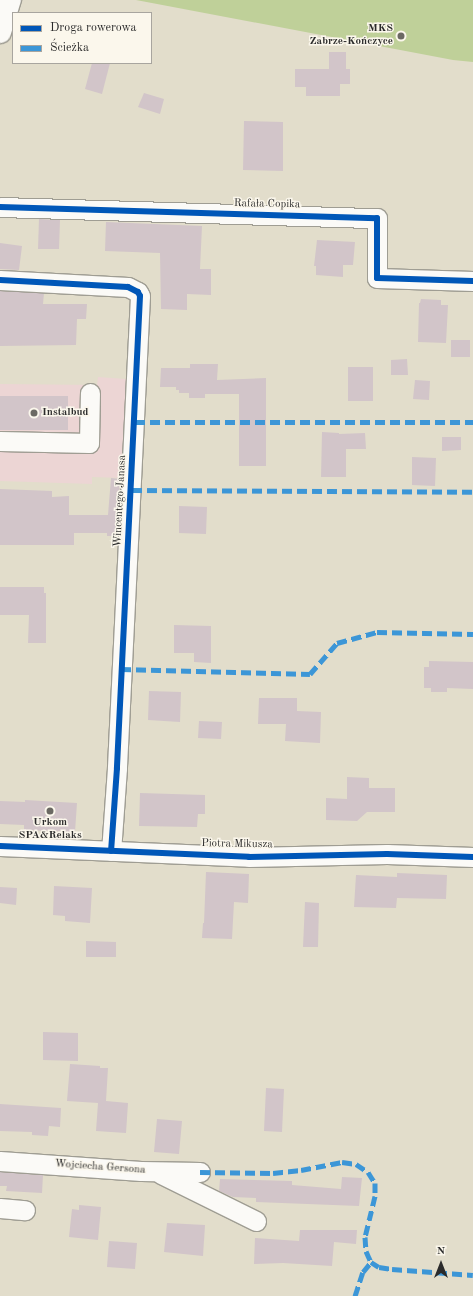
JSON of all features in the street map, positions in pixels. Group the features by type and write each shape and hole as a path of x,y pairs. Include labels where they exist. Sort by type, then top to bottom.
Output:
{"main road":[{"path":"0,32 10,0"}],"street":[{"name":"Rafała Copika","path":"0,207 377,218 377,278 473,281"},
{"name":"Wincentego Janasa","path":"0,280 128,287 138,292 140,296 118,768 111,851"},
{"path":"0,441 89,444 90,393"},
{"name":"Piotra Mikusza","path":"0,846 249,856 387,854 473,857"},
{"name":"Wojciecha Gersona","path":"0,1161 157,1171 200,1172"},
{"path":"157,1171 167,1178 256,1221"},
{"path":"0,1208 25,1210"}],"shaded area":[{"name":"Instalbud","path":"98,377 126,379 122,478 92,477 92,484 0,481 0,384 97,385"}],"green space":[{"name":"MKS Zabrze-Kończyce","path":"136,0 473,0 473,62 453,60"}],"building":[{"path":"329,52 346,52 346,69 350,69 350,84 340,84 340,96 306,96 306,87 295,87 295,69 329,69"},
{"path":"92,64 110,64 102,94 85,89"},
{"path":"144,93 164,99 160,114 138,107"},
{"path":"244,121 283,122 283,171 243,170"},
{"path":"39,219 60,220 59,249 38,249"},
{"path":"106,222 202,226 200,269 211,269 211,295 187,294 187,310 161,309 160,253 105,251"},
{"path":"317,240 355,242 353,265 343,265 343,277 316,275 316,266 314,266"},
{"path":"0,243 22,246 19,270 0,269"},
{"path":"0,291 44,293 43,304 87,304 86,319 77,319 76,345 0,346"},
{"path":"421,299 441,300 441,305 448,305 446,343 418,342 419,303"},
{"path":"451,340 470,340 470,357 451,357"},
{"path":"407,359 408,375 391,375 391,360"},
{"path":"190,364 218,364 217,380 266,378 266,466 239,466 239,394 205,394 205,398 189,398 189,393 179,393 179,390 176,390 176,387 160,387 161,368 190,368"},
{"path":"348,367 373,367 373,401 348,401"},
{"path":"415,380 430,381 429,400 413,399"},
{"name":"Instalbud","path":"0,396 68,396 68,430 0,430"},
{"path":"322,432 339,434 365,433 366,449 346,449 346,477 321,477"},
{"path":"442,437 461,437 461,450 442,451"},
{"path":"412,457 436,458 435,486 412,485"},
{"path":"111,478 120,479 117,536 107,536 107,533 74,533 74,545 0,545 0,489 52,491 52,497 69,496 69,515 108,515"},
{"path":"179,506 207,507 206,534 179,533"},
{"path":"0,587 44,587 44,593 46,593 46,643 28,643 29,615 0,615"},
{"path":"174,625 211,626 211,663 194,662 194,653 174,653"},
{"path":"429,661 473,662 473,689 447,688 447,692 431,692 431,688 424,688 424,667 429,667"},
{"path":"149,691 181,692 180,722 148,720"},
{"path":"259,698 297,698 297,711 321,712 320,743 285,741 286,724 258,724"},
{"path":"199,721 222,722 221,739 198,738"},
{"path":"347,777 369,778 369,788 395,788 395,812 367,812 357,821 326,820 326,798 347,799"},
{"path":"140,793 205,795 205,814 198,814 197,827 139,826"},
{"name":"Urkom SPA&Relaks","path":"25,800 77,803 75,832 24,830 24,825 0,824 0,801 25,802"},
{"path":"206,872 249,874 248,903 234,902 232,939 202,938"},
{"path":"397,873 447,875 446,899 397,898 396,908 354,907 356,875 397,877"},
{"path":"54,886 92,888 90,923 65,921 65,916 53,915"},
{"path":"0,887 17,888 16,905 0,903"},
{"path":"305,902 319,903 318,947 303,947"},
{"path":"86,941 116,942 116,957 86,957"},
{"path":"43,1032 78,1033 78,1061 43,1060"},
{"path":"70,1064 108,1068 106,1101 128,1103 126,1133 96,1131 98,1103 67,1101"},
{"path":"266,1088 284,1089 282,1132 264,1131"},
{"path":"0,1104 61,1108 60,1127 49,1126 48,1136 32,1135 32,1132 0,1131"},
{"path":"157,1119 182,1121 179,1154 154,1152"},
{"path":"0,1172 43,1175 42,1193 6,1191 7,1186 0,1186"},
{"path":"342,1177 362,1178 359,1206 256,1202 256,1198 233,1197 219,1191 220,1179 292,1181 292,1185 341,1189"},
{"path":"79,1205 101,1207 98,1240 69,1237 72,1209 79,1210"},
{"path":"167,1223 205,1225 203,1256 164,1252"},
{"path":"300,1230 357,1230 356,1244 334,1242 332,1266 283,1263 254,1264 255,1238 299,1241"},
{"path":"109,1241 137,1243 135,1269 107,1267"}],"marked path":[{"path":"135,422 473,422"},
{"path":"132,490 473,492"},
{"path":"121,669 310,674 337,643 377,632 473,634"},
{"path":"200,1172 273,1173 301,1170 342,1162 356,1164 368,1172 375,1183 375,1196 365,1237 366,1251 371,1262 379,1267 392,1269 473,1275"},
{"path":"355,1296 363,1272 371,1262"}],"cycle path":[{"path":"0,207 377,218 377,278 473,281"},
{"path":"0,280 128,287 138,292 140,296 117,768 111,851"},
{"path":"0,846 249,857 387,854 473,857"}],"place":[{"name":"MKS Zabrze-Kończyce","path":"401,36"},
{"name":"Instalbud","path":"34,413"},
{"name":"Urkom SPA&Relaks","path":"50,811"}]}
